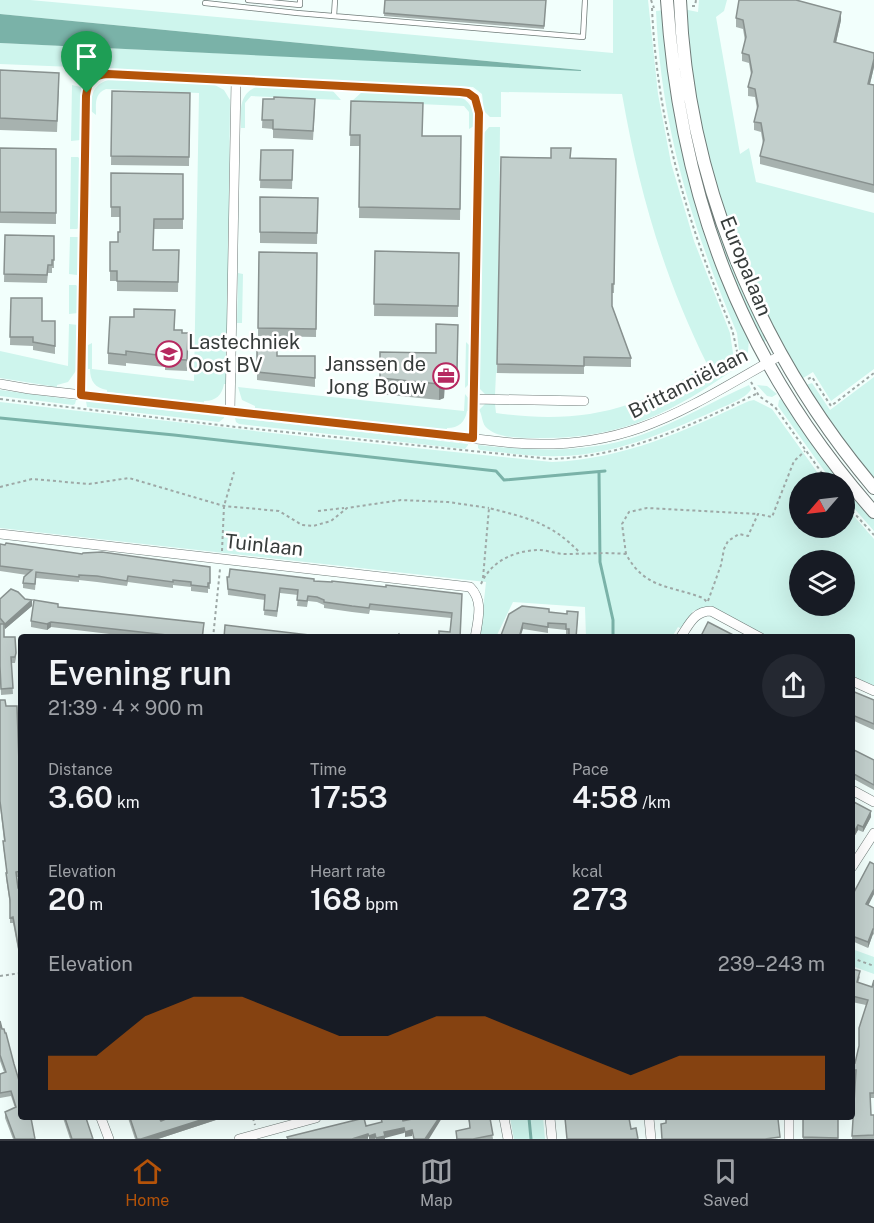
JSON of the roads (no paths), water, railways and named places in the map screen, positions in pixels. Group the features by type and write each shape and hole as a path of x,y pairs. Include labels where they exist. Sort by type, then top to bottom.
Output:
{"street":[{"name":"Europalaan","path":"667,0 677,99 697,190 729,284 767,363 788,400 814,438 874,512"},
{"name":"Europalaan","path":"680,0 686,75 697,135 709,180 737,262 781,355 828,428 874,488"},
{"path":"81,395 86,100 90,81 96,76 108,74 460,92 468,93 475,98 479,113 473,438"},
{"path":"230,411 236,81"},
{"name":"Brittanniëlaan","path":"0,384 81,395 547,445 584,442 622,435 669,417 781,355"},
{"path":"474,399 584,401"},
{"name":"Tuinlaan","path":"0,534 470,587 477,594 479,609 476,634"},
{"path":"683,634 695,615 702,611 711,611 754,634"},
{"path":"855,682 874,691"},
{"path":"855,792 874,802"},
{"path":"855,862 874,832"},
{"path":"102,1120 109,1139"},
{"path":"246,1138 267,1135 310,1120"},
{"path":"504,1120 508,1139"},
{"path":"550,1120 552,1139"},
{"path":"649,1120 651,1139"},
{"path":"789,1120 789,1139"}],"lane":[{"path":"248,0 300,5 300,0"},
{"path":"334,16 335,0"},
{"path":"205,3 583,37 585,0"}],"waterway":[{"path":"0,418 496,471 504,480 605,471"},
{"path":"599,472 600,562 613,620 613,634"},
{"path":"529,1120 531,1139"}],"place":[{"name":"Lastechniek Oost BV","path":"169,354"},
{"name":"Janssen de Jong Bouw","path":"446,376"}]}
